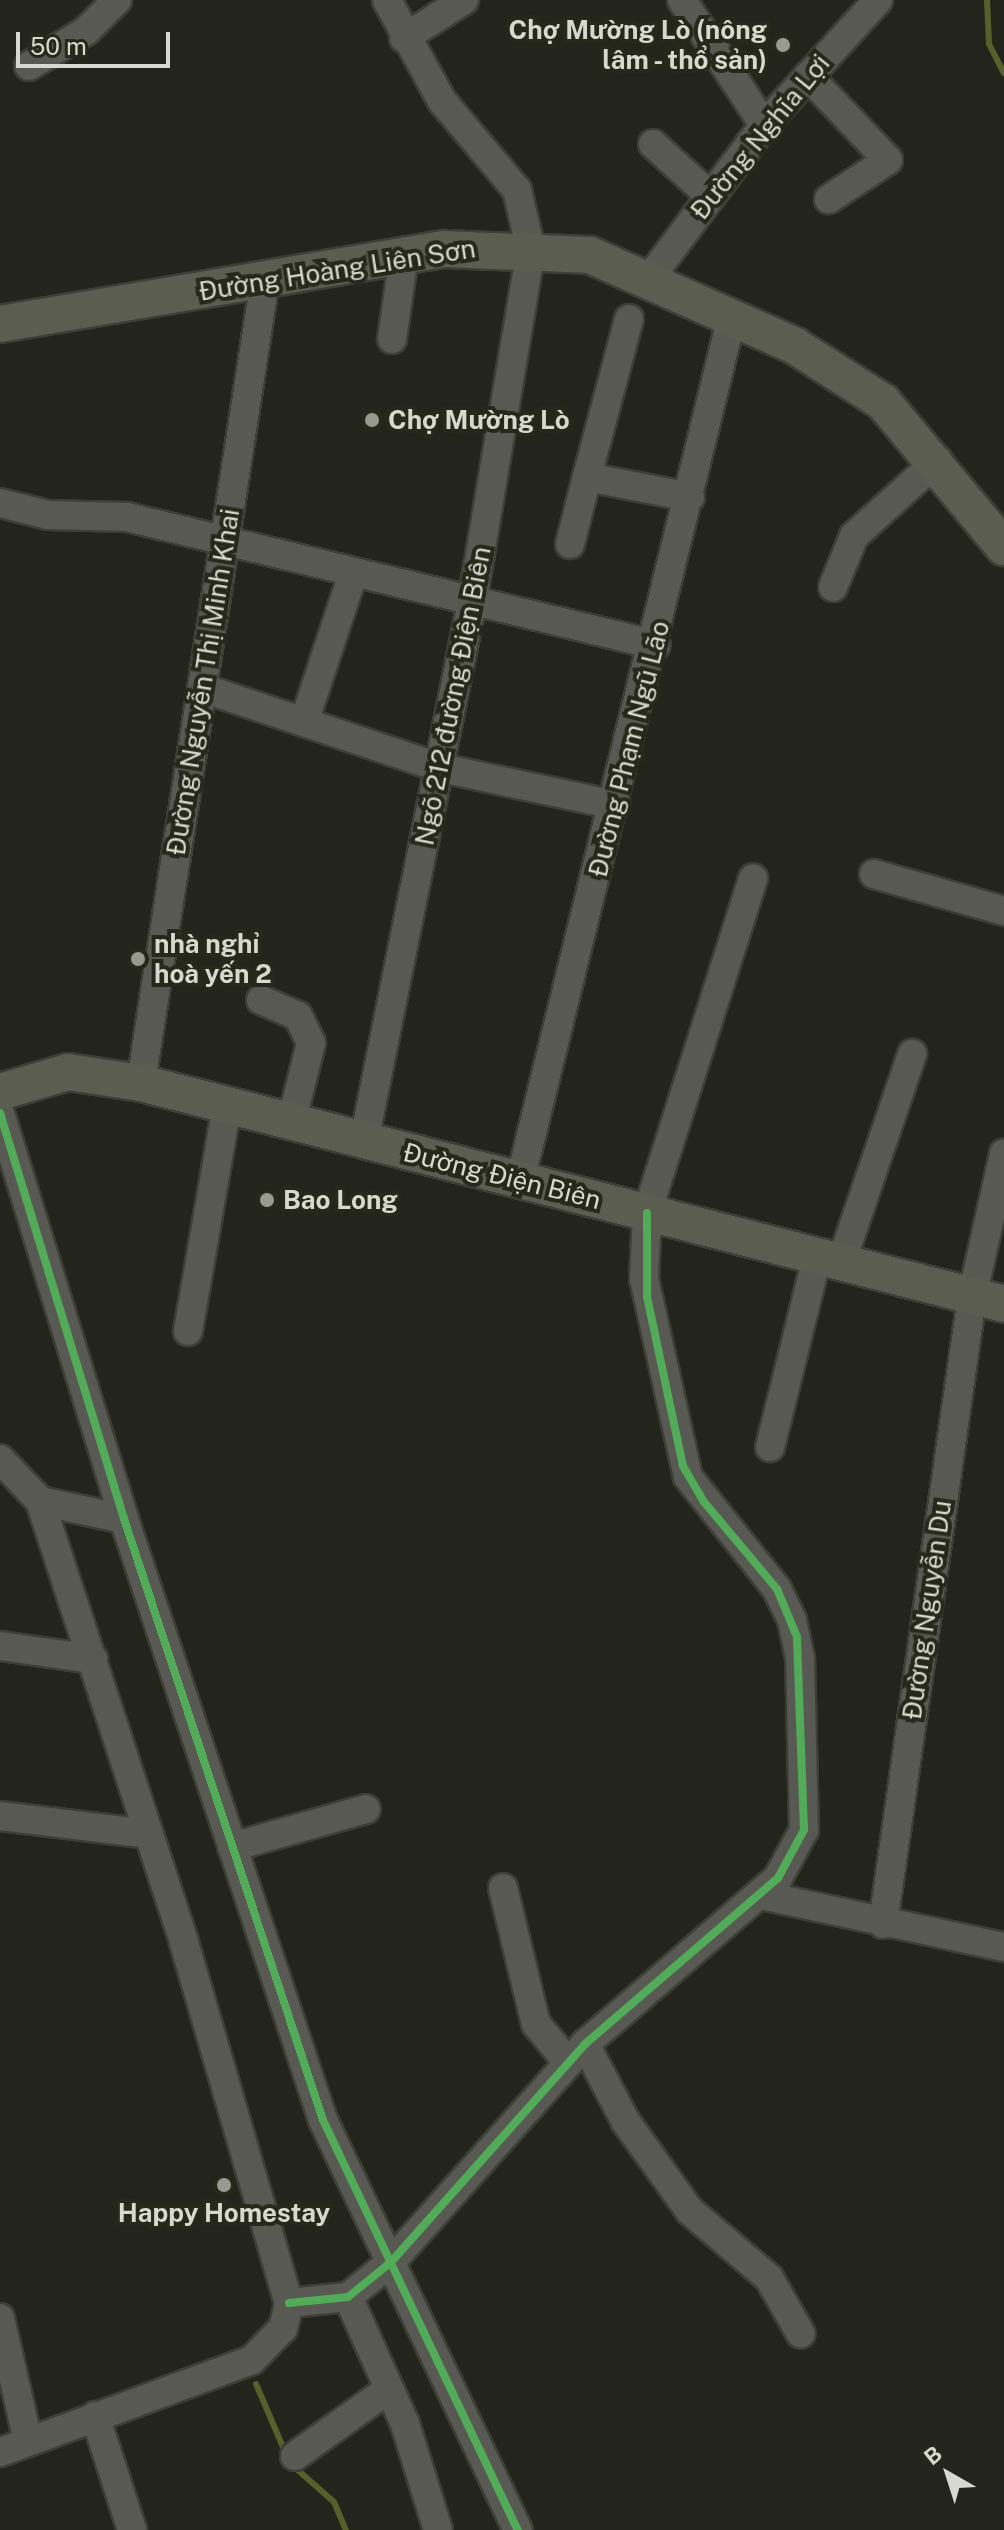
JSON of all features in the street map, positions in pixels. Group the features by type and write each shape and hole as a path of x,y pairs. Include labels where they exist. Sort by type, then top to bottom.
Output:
{"main road":[{"name":"Đường Hoàng Liên Sơn","path":"0,324 404,256 531,250 590,255 732,316 858,384 938,460 1004,547"},
{"name":"Đường Điện Biên","path":"0,1092 68,1072 141,1083 988,1300"}],"street":[{"path":"29,66 86,31 117,0"},
{"path":"387,0 404,38 442,101 517,190 531,250"},
{"path":"404,38 464,0"},
{"path":"682,0 764,125"},
{"name":"Đường Nghĩa Lợi","path":"649,279 764,125 878,0"},
{"path":"808,76 888,160 829,199"},
{"path":"653,144 709,195"},
{"name":"Ngõ 212 đường Điện Biên","path":"364,1141 441,768 531,250"},
{"path":"392,339 404,256"},
{"name":"Đường Nguyễn Thị Minh Khai","path":"141,1083 265,280"},
{"name":"Đường Phạm Ngũ Lão","path":"520,1181 656,645 732,316"},
{"path":"570,544 629,319"},
{"path":"833,587 854,536 938,460"},
{"path":"587,477 690,497"},
{"path":"0,503 48,515 127,517 224,545 656,645"},
{"path":"304,722 353,574"},
{"path":"202,688 441,768 615,805"},
{"path":"874,874 1004,911"},
{"path":"289,2303 348,2297 391,2262 576,2053 761,1895 791,1861 807,1815 797,1637 777,1589 704,1502 683,1466 647,1297 647,1213 753,878"},
{"path":"261,1000 298,1016 311,1043 291,1123"},
{"path":"770,1447 829,1260 912,1054"},
{"path":"188,1331 227,1105"},
{"path":"0,1113 124,1519 323,2120 518,2530"},
{"name":"Đường Nguyễn Du","path":"883,1924 988,1300 1004,1154"},
{"path":"0,1459 40,1501 148,1834 289,2303 283,2328 252,2360 0,2452"},
{"path":"40,1501 124,1519"},
{"path":"0,1646 93,1659"},
{"path":"232,1847 366,1809"},
{"path":"0,1816 148,1834"},
{"path":"503,1888 536,2024 576,2053 690,2211 769,2278 801,2334"},
{"path":"761,1895 883,1924 1004,1947"},
{"path":"348,2297 389,2389 438,2530"},
{"path":"0,2318 28,2441"},
{"path":"295,2456 389,2389"},
{"path":"95,2416 132,2530"}],"waterway":[{"path":"987,0 989,44 1004,73"},
{"path":"256,2384 286,2454"},
{"path":"291,2464 334,2502 346,2530"}],"cycle path":[{"path":"0,1113 124,1519 323,2120 518,2530"},
{"path":"289,2303 348,2297 391,2262 585,2044 778,1878 804,1830 797,1637 777,1589 704,1502 683,1466 647,1297 647,1213"}],"place":[{"name":"Chợ Mường Lò (nông lâm - thổ sản)","path":"783,45"},
{"name":"Chợ Mường Lò","path":"372,420"},
{"name":"nhà nghỉ hoà yến 2","path":"138,959"},
{"name":"Bao Long","path":"267,1200"},
{"name":"Happy Homestay","path":"224,2185"}]}
